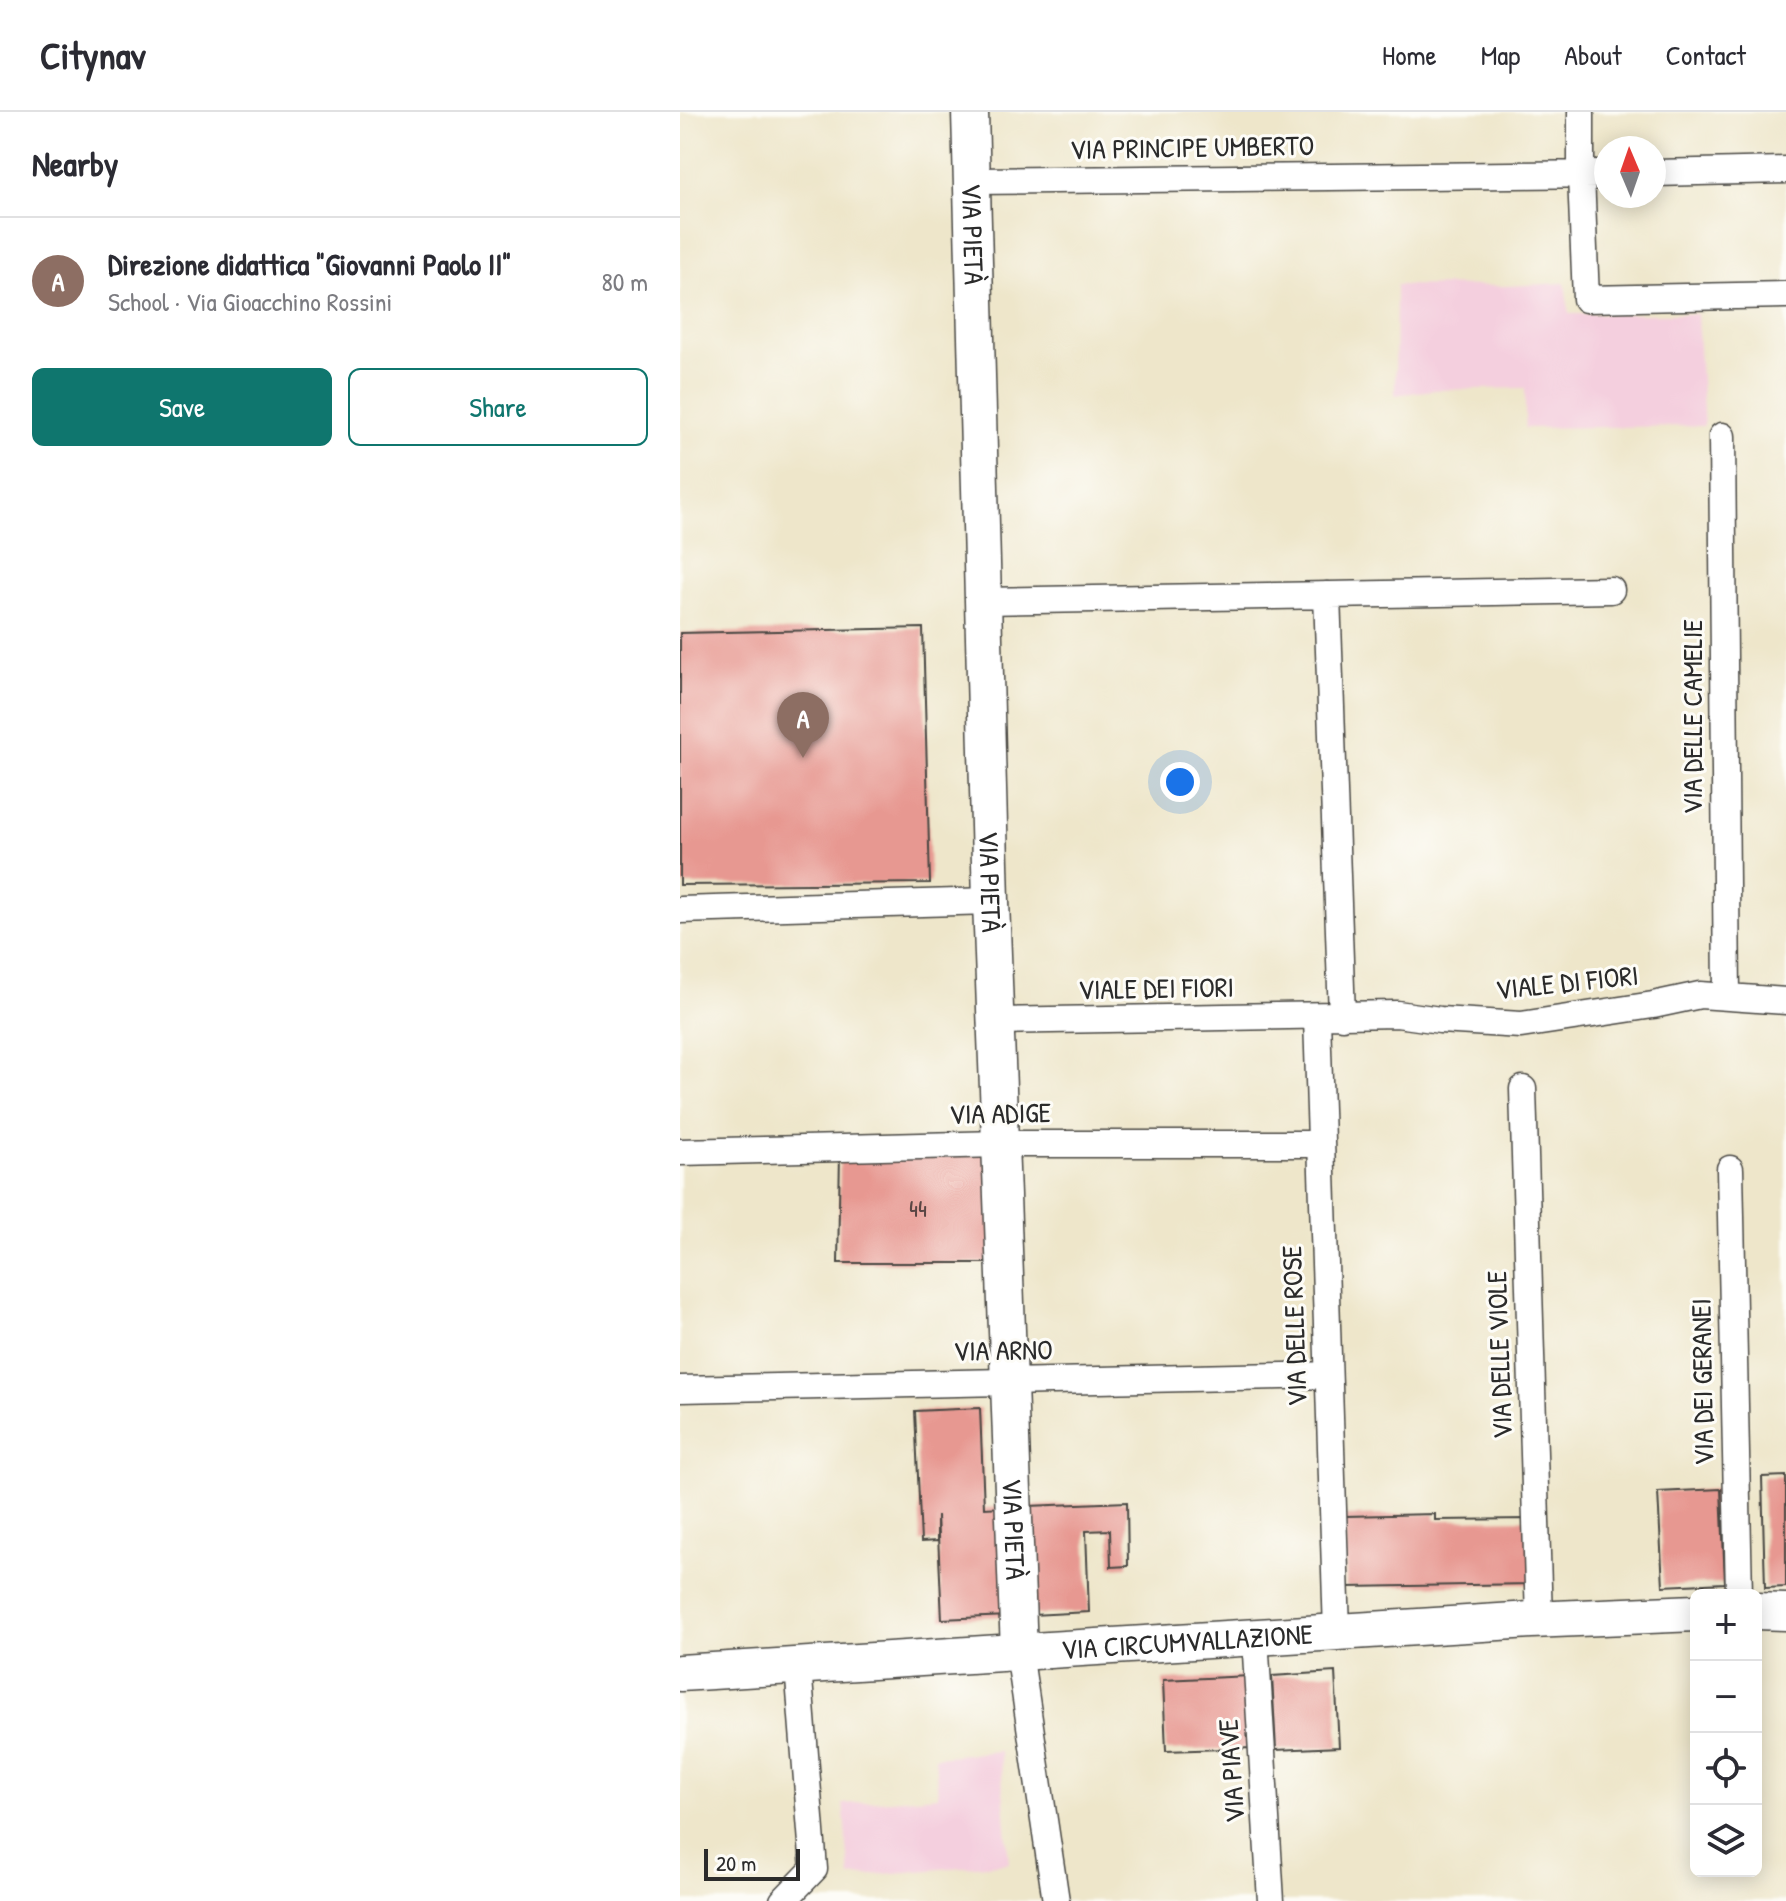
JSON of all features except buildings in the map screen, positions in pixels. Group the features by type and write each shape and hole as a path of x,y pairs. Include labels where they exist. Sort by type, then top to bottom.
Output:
{"street":[{"name":"VIA PIETÀ","path":"970,112 991,901 1019,1652"},
{"path":"1581,112 1593,175 1586,299 1786,295"},
{"path":"1666,173 1786,170"},
{"name":"VIA PRINCIPE UMBERTO","path":"971,181 1593,175"},
{"name":"VIA DELLE CAMELIE","path":"1722,436 1727,996"},
{"path":"983,601 1611,590"},
{"name":"VIA DELLE ROSE","path":"1327,595 1329,1017 1321,1144 1337,1632"},
{"path":"680,910 991,901"},
{"name":"VIALE DI FIORI","path":"1329,1017 1397,1014 1521,1025 1700,995 1727,996"},
{"path":"1727,996 1786,1001"},
{"name":"VIALE DEI FIORI","path":"996,1021 1329,1017"},
{"name":"VIA DELLE VIOLE","path":"1523,1089 1539,1620"},
{"name":"VIA ADIGE","path":"680,1152 1000,1144 1321,1144"},
{"name":"VIA DEI GERANEI","path":"1730,1169 1739,1589"},
{"name":"VIA ARNO","path":"680,1389 1328,1375"},
{"path":"1762,1611 1786,1612"},
{"name":"VIA CIRCUMVALLAZIONE","path":"680,1673 1690,1613"},
{"name":"VIA PIAVE","path":"1255,1637 1271,1901"},
{"path":"1019,1652 1056,1901"},
{"path":"783,1901 814,1869 798,1666"}],"shaded area":[{"path":"1565,283 1569,314 1697,314 1704,426 1525,428 1525,388 1434,390 1395,395 1396,285"},
{"path":"1000,1751 1009,1863 850,1877 843,1804 938,1796 935,1757"}],"place":[{"name":"Direzione didattica \"Giovanni Paolo II\"","path":"803,758"}]}
